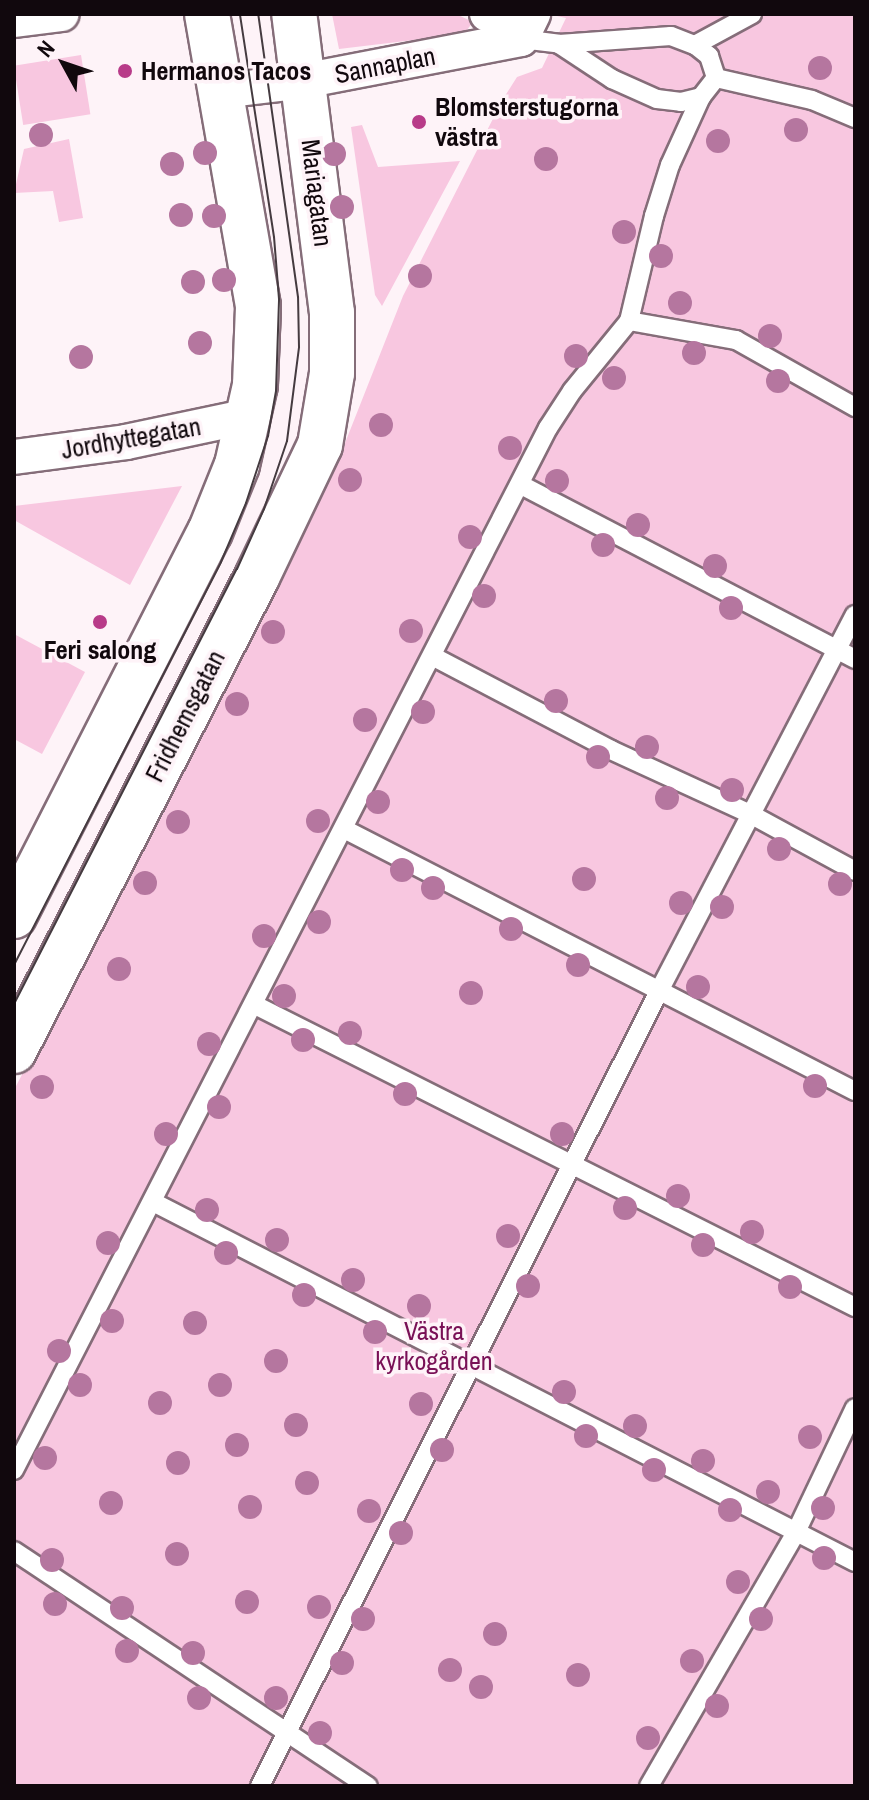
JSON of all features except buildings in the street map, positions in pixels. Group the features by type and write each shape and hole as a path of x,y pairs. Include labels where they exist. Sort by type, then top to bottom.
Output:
{"street":[{"path":"14,20 62,14"},
{"path":"14,916 210,532 237,465 248,416 259,347 250,253 207,14"},
{"name":"Mariagatan","path":"294,14 332,313 332,373"},
{"name":"Sannaplan","path":"222,91 303,81 510,27"},
{"name":"Fridhemsgatan","path":"14,1051 287,516 320,445 332,373"},
{"name":"Jordhyttegatan","path":"14,457 126,442 248,416"}],"lane":[{"path":"695,45 752,14"},
{"path":"510,27 559,44 612,79 657,99 681,102 701,97"},
{"path":"559,44 671,36 695,45 709,56 716,78"},
{"path":"14,1470 255,1005 548,428 572,391 629,321 654,216 670,165 701,97 716,78"},
{"path":"716,78 812,100 855,118"},
{"path":"629,321 736,340 855,407"},
{"path":"521,485 855,659"},
{"path":"260,1786 659,991 855,615"},
{"path":"432,656 611,750 750,814 855,871"},
{"path":"344,829 855,1091"},
{"path":"255,1005 855,1307"},
{"path":"153,1202 855,1562"},
{"path":"649,1786 796,1532 855,1408"},
{"path":"14,1551 368,1786"}],"green space":[{"path":"332,14 456,14 473,22 464,34 339,49"},
{"name":"Västra kyrkogården","path":"548,14 855,14 855,1786 14,1786 14,1090 332,476 403,296 503,99 517,77 542,68 566,18"},
{"path":"81,55 90,114 23,125 14,66"},
{"path":"362,125 378,167 460,161 382,306 375,295 351,127"},
{"path":"69,139 83,218 59,222 53,191 14,193 24,149"},
{"path":"182,486 130,585 14,520 14,506"},
{"path":"14,634 85,672 42,754 14,739"}],"tram line":[{"path":"14,965 221,562 246,503 268,436 276,391 279,299 274,237 240,14"},
{"path":"14,1004 237,569 264,509 287,441 299,347 298,297 258,14"}],"place":[{"name":"Hermanos Tacos","path":"125,71"},
{"name":"Blomsterstugorna västra","path":"419,122"},
{"name":"Feri salong","path":"100,622"}]}
